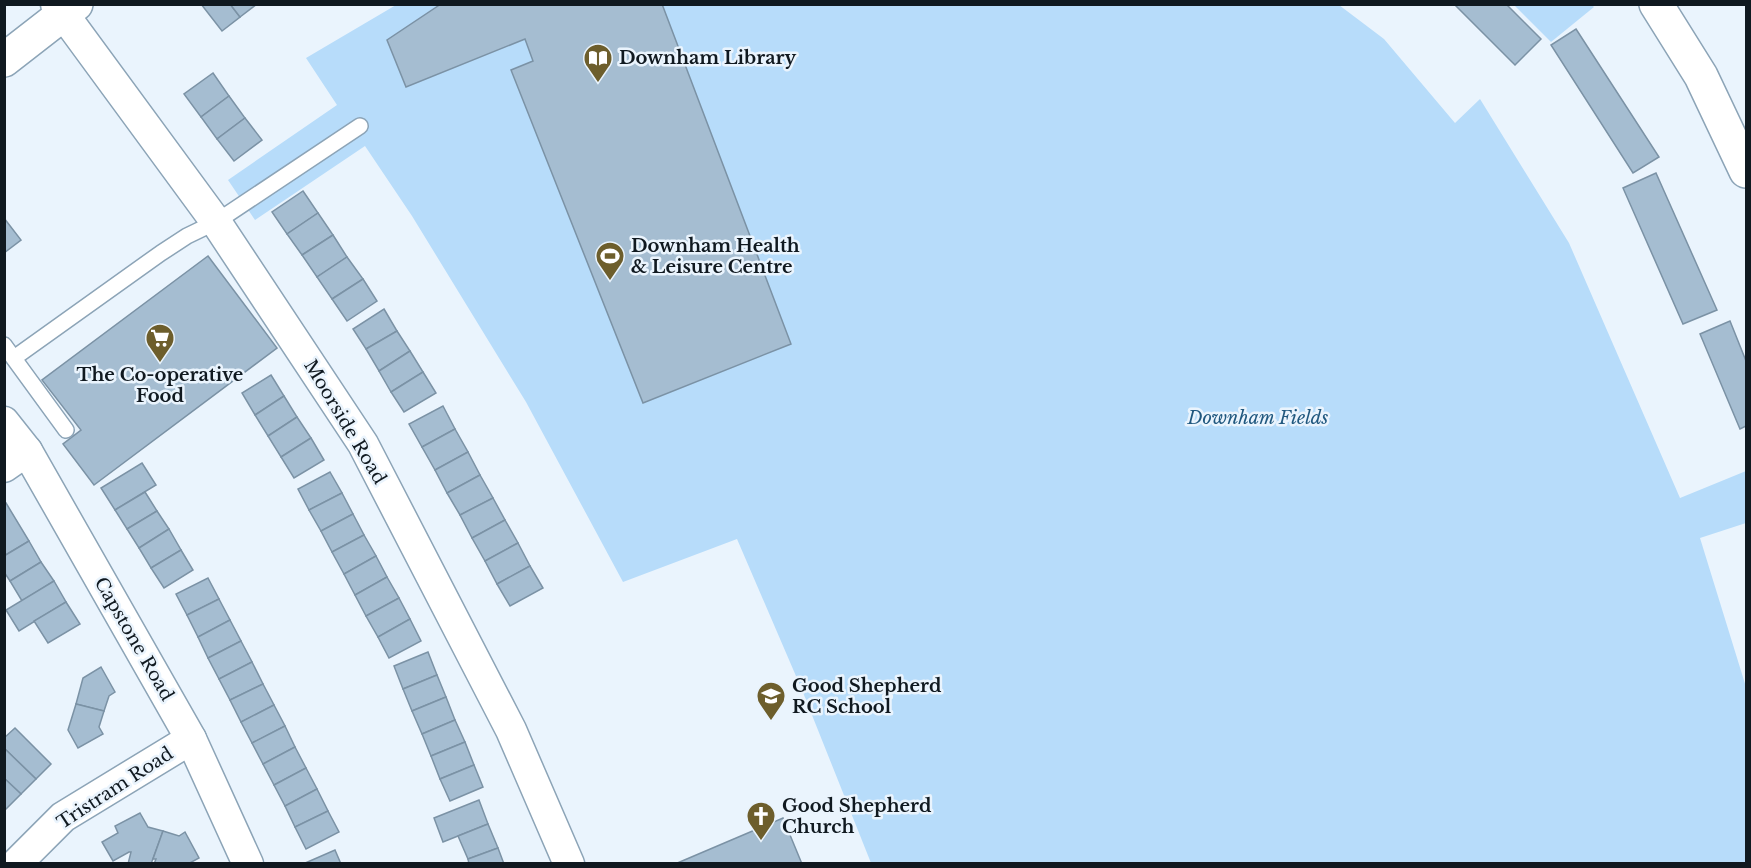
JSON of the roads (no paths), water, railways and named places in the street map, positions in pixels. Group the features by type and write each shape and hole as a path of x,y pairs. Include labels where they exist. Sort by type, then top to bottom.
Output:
{"street":[{"path":"1656,4 1701,76 1746,171"},
{"path":"4,60 66,8"},
{"name":"Moorside Road","path":"66,8 216,222 363,444 512,730 569,864"},
{"name":"Capstone Road","path":"4,422 16,459 191,739 248,864"},
{"name":"Tristram Road","path":"16,864 63,817 191,739"}],"lane":[{"path":"66,430 9,352 187,236 216,222 360,126"}],"place":[{"name":"Downham Library","path":"598,84"},
{"name":"Downham Health & Leisure Centre","path":"610,282"},
{"name":"The Co-operative Food","path":"160,364"},
{"name":"Good Shepherd RC School","path":"771,722"},
{"name":"Good Shepherd Church","path":"761,842"}],"park label":[{"name":"Downham Fields","path":"1258,418"}]}
